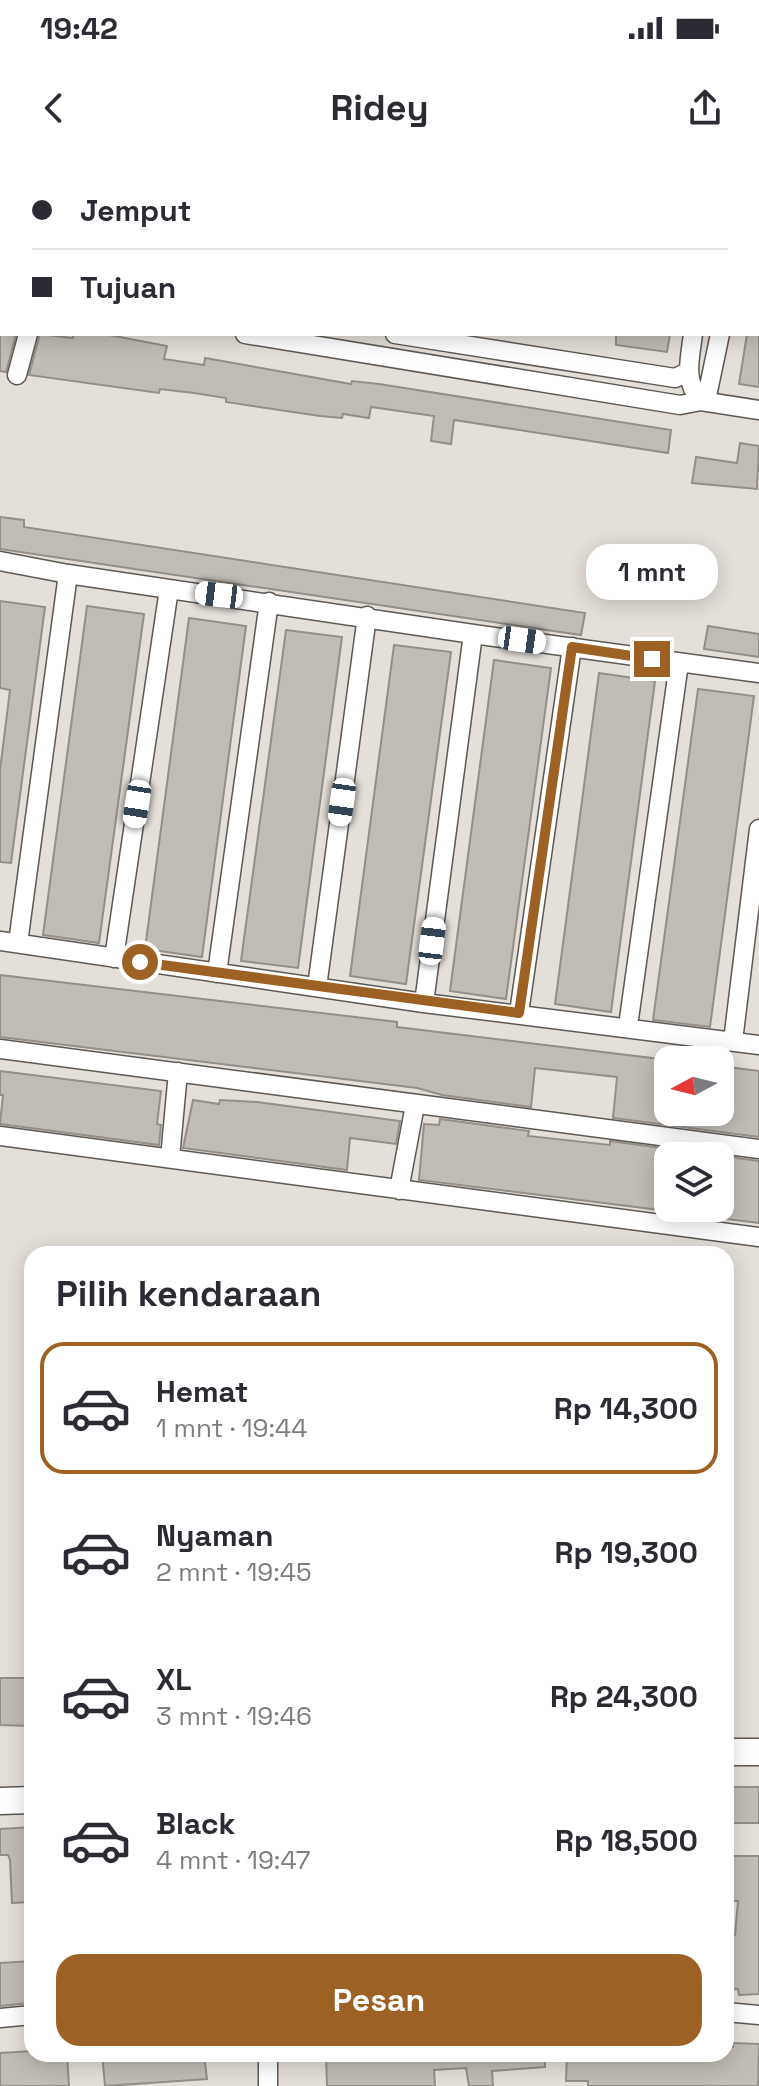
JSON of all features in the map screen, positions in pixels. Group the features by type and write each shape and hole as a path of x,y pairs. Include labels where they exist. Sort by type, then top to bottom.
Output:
{"main road":[{"path":"734,1752 759,1752"},
{"path":"0,1801 24,1800"}],"street":[{"path":"17,375 27,336"},
{"path":"269,336 332,341 680,405 701,401 759,410"},
{"path":"408,336 675,378 688,372"},
{"path":"693,336 688,372 690,384 701,401"},
{"path":"701,401 712,385 720,336"},
{"path":"0,561 68,574 473,634 759,673"},
{"path":"68,574 9,942 424,1003 628,1026 759,1045"},
{"path":"114,958 169,589"},
{"path":"217,973 269,602"},
{"path":"317,987 367,616"},
{"path":"424,1003 473,634"},
{"path":"519,1013 572,647"},
{"path":"628,1026 679,663"},
{"path":"733,1041 759,829"},
{"path":"0,1049 759,1149"},
{"path":"170,1158 178,1072"},
{"path":"399,1190 415,1105"},
{"path":"0,1136 759,1237"},
{"path":"734,2013 759,2015"},
{"path":"0,2018 24,2016"},
{"path":"268,2062 268,2086"}],"building":[{"path":"0,336 15,336 6,372 0,371"},
{"path":"39,336 114,336 167,346 164,359 204,365 205,358 351,384 352,381 379,384 671,430 668,453 454,420 451,444 431,441 434,416 371,407 369,418 343,414 342,418 320,416 226,402 226,398 194,393 160,389 159,393 29,375"},
{"path":"616,336 670,336 667,352 616,345"},
{"path":"747,336 759,336 759,387 739,384"},
{"path":"740,443 759,446 757,489 692,483 696,457 737,463"},
{"path":"0,517 24,520 24,527 585,613 581,635 0,549"},
{"path":"0,601 45,607 11,863 0,862 0,770 10,690 0,688"},
{"path":"87,606 144,614 99,943 43,935"},
{"path":"189,618 246,626 202,957 145,949"},
{"path":"708,626 759,634 759,657 704,649"},
{"path":"286,630 342,637 298,968 241,961"},
{"path":"394,645 451,652 406,984 350,976"},
{"path":"494,660 551,668 506,999 450,991"},
{"path":"599,673 655,681 611,1012 555,1004"},
{"path":"698,689 754,696 710,1027 653,1020"},
{"path":"0,975 397,1022 397,1027 654,1058 654,1123 613,1118 617,1077 535,1068 531,1107 442,1095 417,1088 0,1037"},
{"path":"734,1068 759,1071 759,1137 674,1126 734,1126"},
{"path":"0,1071 161,1091 157,1124 161,1125 159,1145 0,1124 3,1095 0,1095"},
{"path":"193,1100 219,1104 220,1100 257,1102 400,1121 396,1144 350,1138 347,1170 183,1148"},
{"path":"440,1119 529,1131 528,1136 654,1147 654,1209 419,1180 424,1124 439,1125"},
{"path":"734,1158 759,1161 759,1223 734,1220"},
{"path":"0,1678 24,1678 24,1726 0,1725"},
{"path":"734,1787 759,1787 759,1823 734,1823"},
{"path":"24,1828 24,1902 12,1903 10,1860 8,1855 0,1855 0,1829"},
{"path":"734,1856 759,1856 759,1994 739,1995 738,1989 734,1989 734,1935 738,1901 734,1901"},
{"path":"24,1962 24,2004 0,2006 0,1963"},
{"path":"734,2043 759,2044 758,2086 588,2086 588,2081 566,2081 567,2062 734,2062"},
{"path":"24,2052 24,2062 68,2062 69,2086 0,2086 0,2053"},
{"path":"103,2062 205,2062 207,2079 105,2086"},
{"path":"326,2062 545,2062 545,2067 492,2071 493,2086 469,2086 466,2068 434,2070 435,2086 327,2086"}],"route":[{"path":"140,962 424,1003 519,1013 572,647 652,659"}]}
